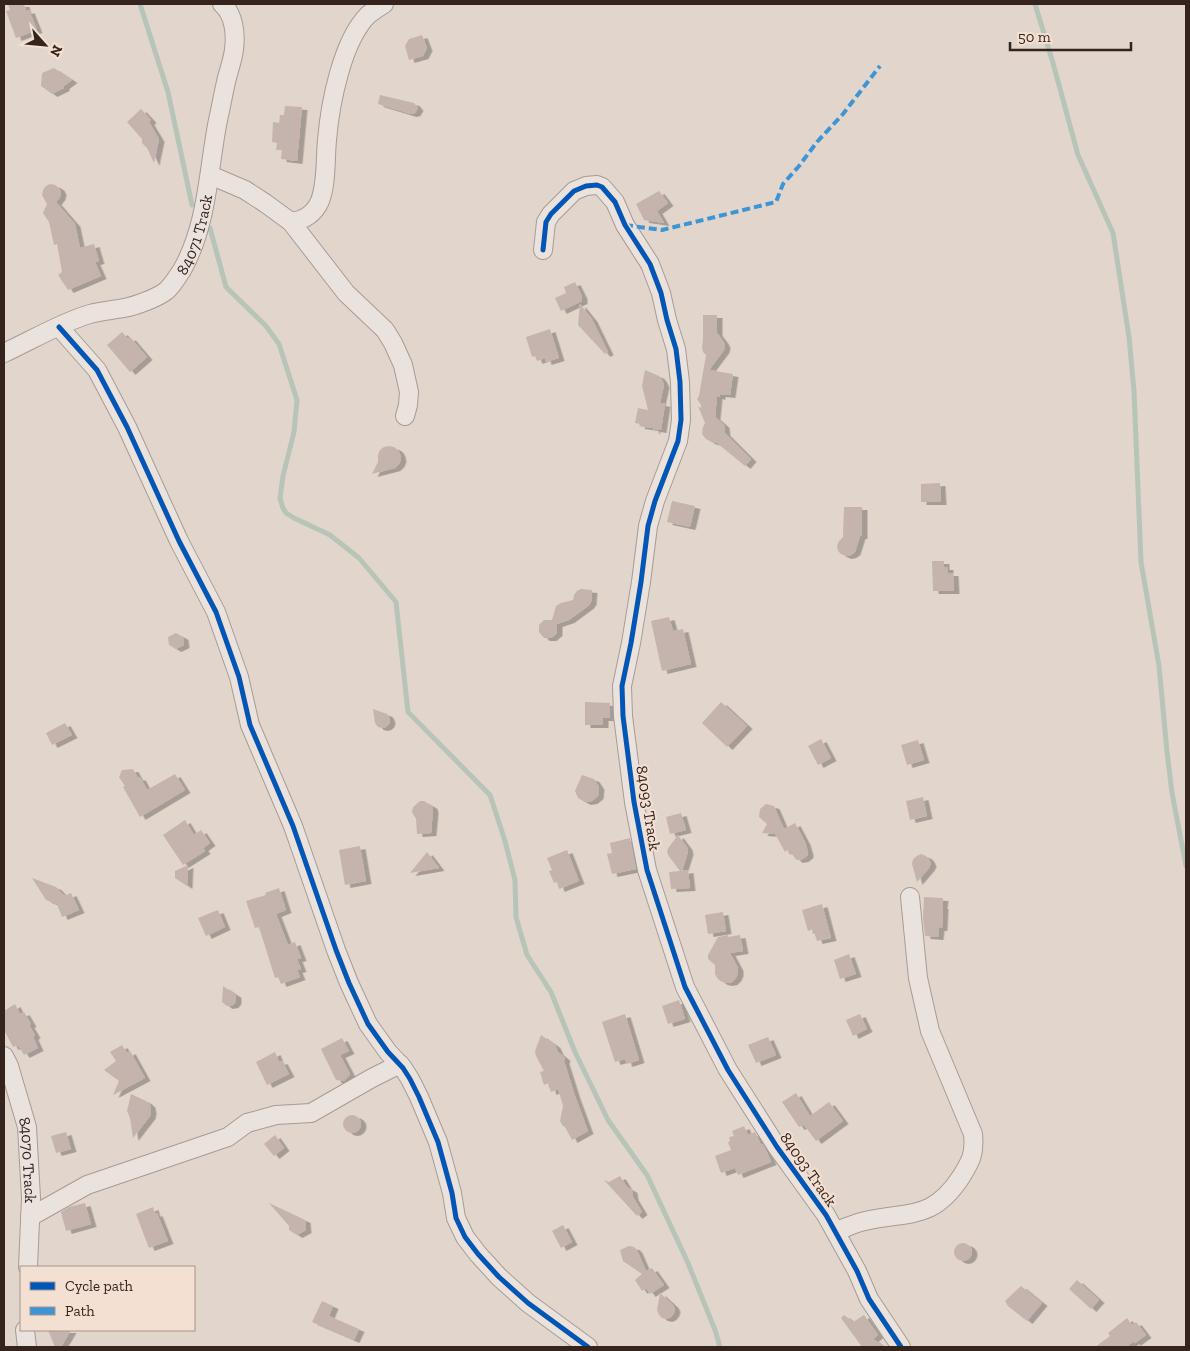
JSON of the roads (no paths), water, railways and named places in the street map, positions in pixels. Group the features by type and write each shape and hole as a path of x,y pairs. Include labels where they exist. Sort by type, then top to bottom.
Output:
{"street":[{"name":"84071 Track","path":"4,353 90,314 127,308 154,298 166,291 175,281 198,236 224,87 234,49 232,18 222,4"},
{"path":"291,222 302,220 312,214 319,202 324,189 327,140 333,94 347,50 368,15 384,4"},
{"path":"210,175 246,190 291,222 346,293 385,330 394,343 403,365 409,392 405,416"},
{"name":"84093 Track","path":"544,250 546,222 550,214 574,192 586,186 597,185 602,187 615,202 625,225 650,264 662,293 667,320 676,349 680,382 681,420 678,441 655,501 648,526 631,643 622,686 634,802 647,870 685,987 728,1070 777,1147 836,1231 869,1299 901,1347"},
{"path":"59,327 97,370 127,427 179,541 216,612 239,677 250,725 292,826 336,950 368,1024 410,1079 438,1142 452,1193 456,1218 465,1237 499,1277 528,1303 588,1347"},
{"path":"836,1231 863,1221 917,1213 931,1207 942,1200 956,1184 969,1164 974,1148 973,1134 930,1031 918,978 910,897"},
{"name":"84070 Track","path":"4,1056 9,1066 26,1127 31,1198 28,1266"},
{"path":"30,1217 87,1185 228,1137 247,1123 276,1115 311,1113 400,1064"},
{"path":"25,1331 27,1347"}],"waterway":[{"path":"140,4 168,92 192,205"},
{"path":"1035,4 1078,155 1113,233 1129,337 1134,391 1141,562 1159,666 1172,793 1186,866"},
{"path":"210,228 226,287 266,326 279,344 297,400 294,432 283,476 280,498 283,508 286,513 294,518 330,535 359,558 396,602 408,712 490,795 515,880 516,917 527,955 551,992 575,1052 608,1120 647,1175 688,1263 720,1347"}]}
